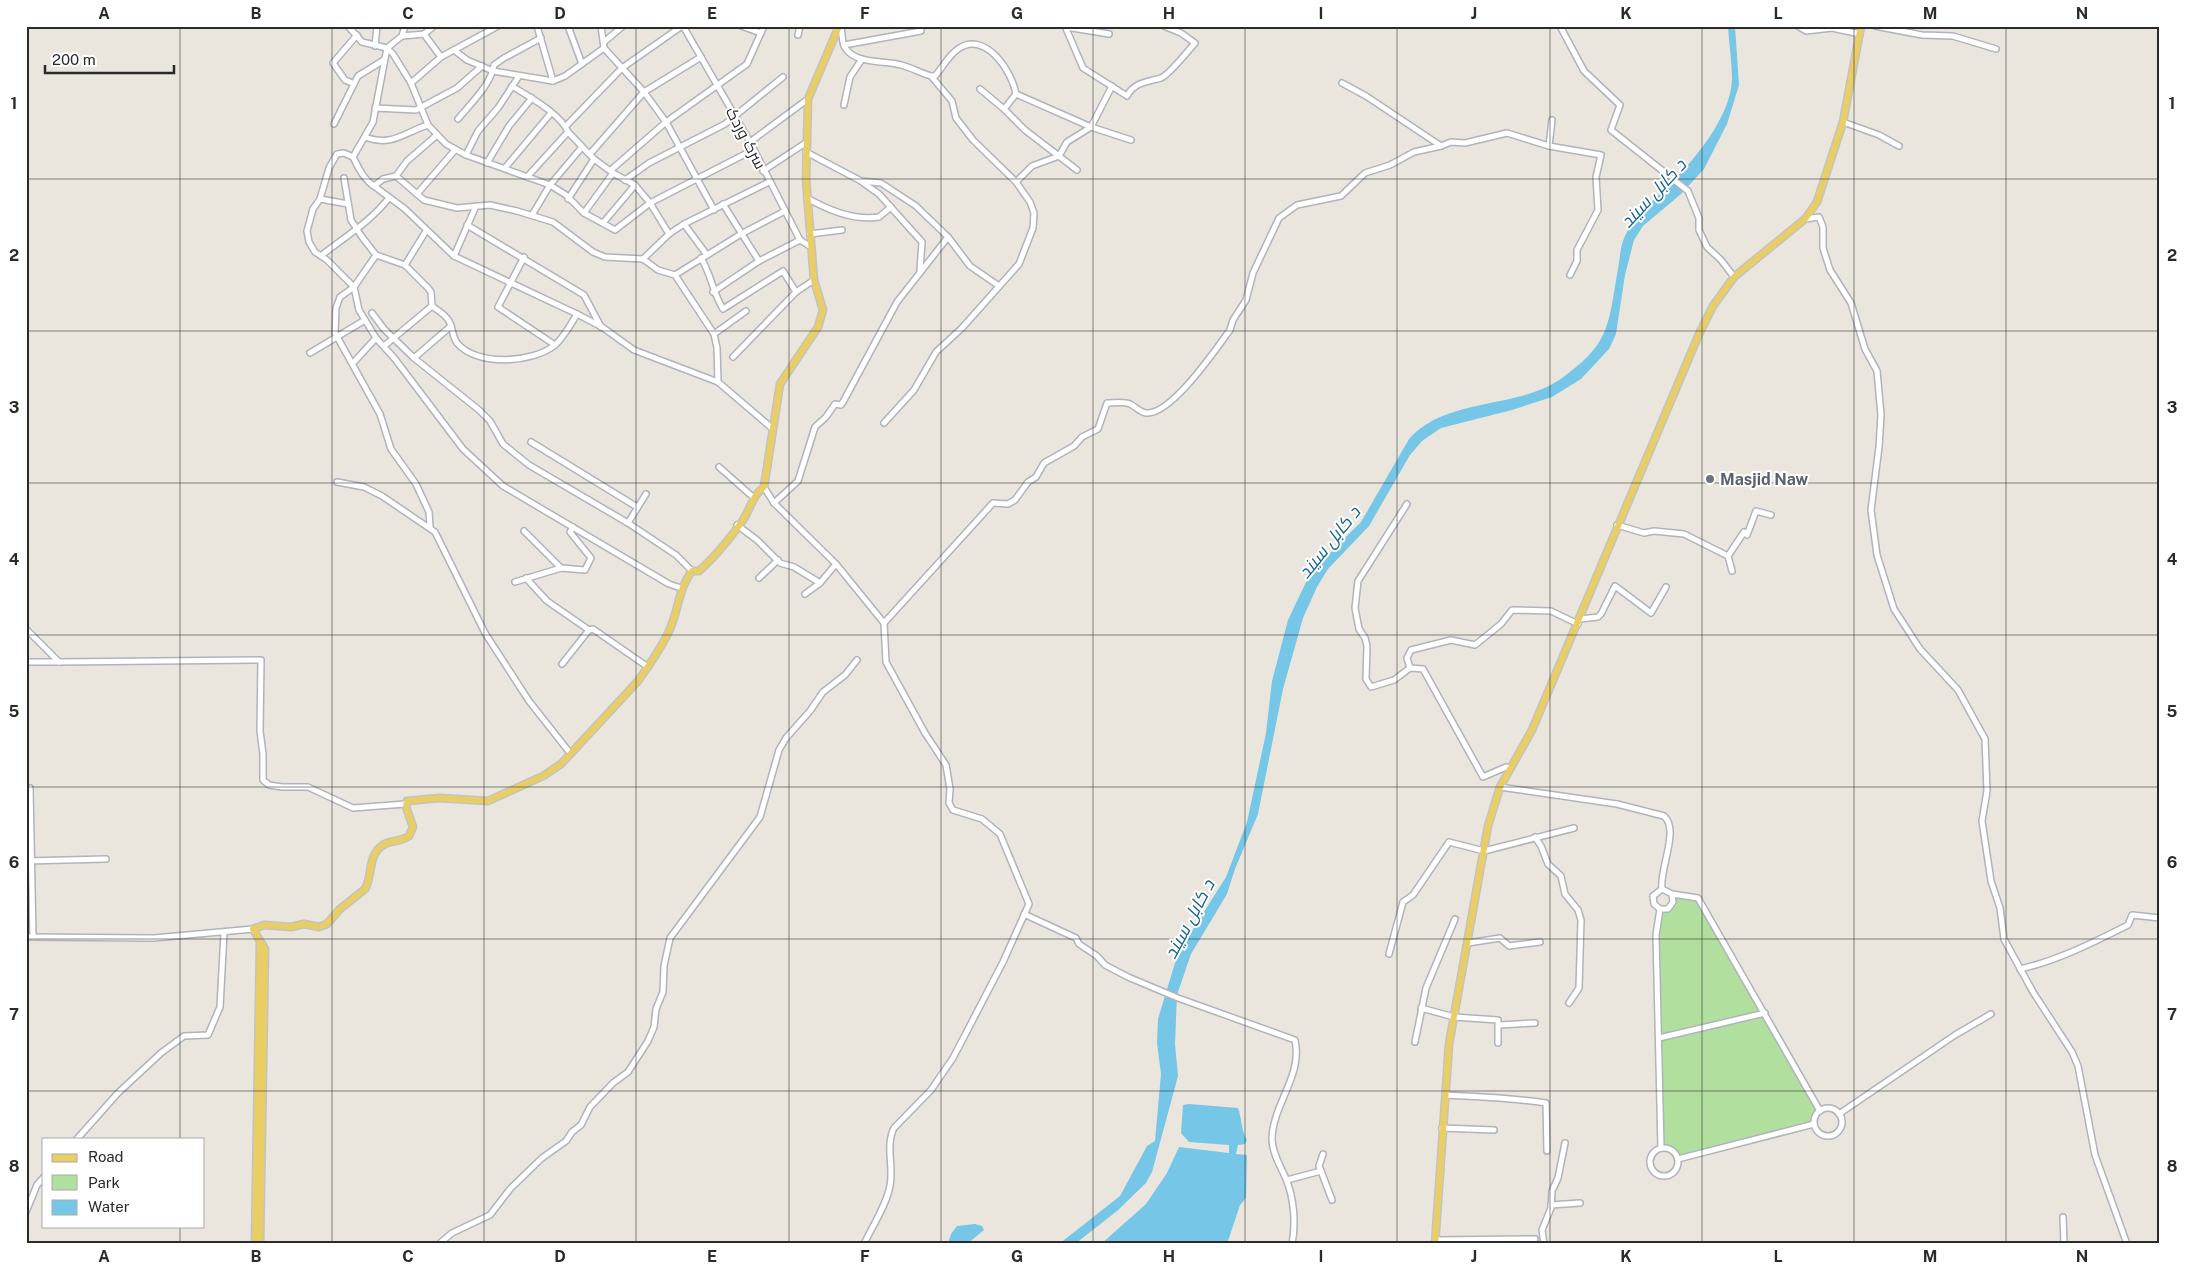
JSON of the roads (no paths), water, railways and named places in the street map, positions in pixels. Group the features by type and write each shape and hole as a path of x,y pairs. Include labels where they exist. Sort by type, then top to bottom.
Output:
{"main road":[{"path":"260,1244 265,949 253,929 264,925 291,927 304,924 319,927 327,924 340,909 365,888 368,870 378,850 384,845 409,836 413,826 405,804 407,801 439,798 478,801 497,798 544,776 561,764 638,681 670,630 678,608 681,588 692,572 699,571 705,566 737,525 743,521 755,494 764,487 780,384 818,327 823,310 814,280 807,198 808,99 840,26"},
{"path":"1436,1242 1449,1044 1488,826 1500,787 1532,730 1579,622 1617,525 1698,334 1713,306 1734,278 1805,219 1817,202 1843,122 1862,26"},
{"path":"255,1244 260,940"}],"street":[{"path":"348,26 362,42 387,48 411,83 428,125 455,150 550,185 584,212 615,230 650,204 754,150"},
{"path":"375,46 376,26"},
{"path":"402,36 405,26"},
{"path":"353,157 373,122 383,79 387,48 402,36 424,34 434,26"},
{"path":"411,83 441,57 498,26"},
{"path":"537,26 553,81"},
{"path":"568,26 582,64"},
{"path":"601,26 604,45 644,92 666,122 714,210"},
{"path":"454,50 466,60 493,72 553,81 582,64 623,26"},
{"path":"527,177 622,68 683,26"},
{"name":"سرک وردک","path":"683,26 750,142 763,171 800,240"},
{"path":"741,26 761,33"},
{"path":"584,212 612,172 666,122 747,64 764,26"},
{"path":"798,35 800,26"},
{"path":"840,26 844,46 853,55 862,59 868,58 900,64 931,76 952,101 956,118 962,126 992,160 1016,182 1030,202 1034,213 1034,228 1019,264 962,328 936,352 914,390 884,423"},
{"path":"844,46 921,31 921,26"},
{"path":"1066,27 1083,68 1127,96 1129,91 1147,80 1163,77 1195,43 1171,27 1164,26"},
{"path":"1560,26 1584,71 1620,105 1611,130 1688,191 1699,218 1699,230 1707,247 1721,260 1734,278"},
{"path":"1798,26 1806,31 1832,28 1860,34"},
{"path":"1875,26 1922,35 1953,36 1996,49"},
{"path":"1066,27 1109,34"},
{"path":"424,34 441,57"},
{"path":"352,83 345,80 333,63 357,35"},
{"path":"458,119 493,72 494,66 504,58 541,38"},
{"path":"931,76 935,76 959,48 972,44 981,45 990,49 996,57 1010,77 1016,94 1091,126 1131,140"},
{"path":"568,199 592,157 644,92 701,58"},
{"path":"844,105 850,77 862,59"},
{"path":"334,124 352,83 358,76 384,60"},
{"path":"375,108 416,110 456,88 482,66"},
{"path":"466,155 478,132 498,108 519,76"},
{"path":"625,180 642,167 725,124 783,77"},
{"path":"1342,84 1366,96 1441,146"},
{"path":"512,86 532,98 551,113 592,157 635,186 650,204 669,234"},
{"path":"1016,182 1032,166 1059,156 1067,142 1091,126 1112,86"},
{"path":"980,89 1025,130 1077,170"},
{"path":"1004,109 1016,94"},
{"path":"487,163 509,126 532,98"},
{"path":"750,142 808,99"},
{"path":"505,168 551,113"},
{"path":"1549,146 1552,120"},
{"path":"1843,122 1879,135 1899,146"},
{"path":"365,137 377,142 387,142 428,125"},
{"path":"884,623 992,503 1008,504 1015,500 1028,482 1036,477 1044,462 1074,446 1082,437 1098,429 1108,403 1128,403 1145,413 1149,413 1158,409 1191,383 1230,330 1233,320 1242,308 1253,273 1279,218 1297,205 1341,196 1365,173 1390,165 1414,152 1451,142 1465,143 1507,133 1549,146 1601,155 1596,177 1598,210 1577,250 1577,261 1570,275"},
{"path":"374,186 383,179 396,176 406,161 437,135"},
{"path":"763,171 807,142"},
{"path":"532,215 550,185 582,147"},
{"path":"417,194 455,150"},
{"path":"806,152 861,181 891,207 922,242 920,271"},
{"path":"681,588 668,584 510,492 471,456 439,419 376,338 359,310 354,287 322,255 315,252 309,242 308,231 313,209 320,199 329,168 337,154 344,153 353,157 360,172 374,186 405,209 454,256 512,282 602,327 634,350 718,382 772,429"},
{"path":"396,176 424,200 457,208 490,205 532,215 553,222 594,252 605,257 643,259 658,270 674,275 714,334 717,348 718,382"},
{"path":"344,178 351,220 358,231 376,255 405,264 428,288 431,292 432,306 448,319 457,343 465,349 502,361 532,357 555,345 577,314"},
{"path":"861,181 881,183 916,206 948,237 970,266 998,286"},
{"path":"643,259 669,234 684,224 769,182"},
{"path":"603,222 635,186"},
{"path":"322,255 358,231 382,208 389,198"},
{"path":"807,198 823,208 846,215 879,217 891,207"},
{"path":"320,199 348,204"},
{"path":"723,204 759,261"},
{"path":"454,256 476,206"},
{"path":"674,275 742,234 785,211"},
{"path":"1805,219 1819,218 1822,227 1823,248 1830,270 1851,302 1865,349 1878,371 1881,415 1871,510 1877,555 1894,609 1920,649 1958,690 1985,739 1987,771 1982,821 1991,881 2000,908 2004,939 2020,969 2072,1052 2078,1066 2095,1155 2126,1244"},
{"path":"684,224 707,255"},
{"path":"467,225 524,257 584,296 602,327"},
{"path":"810,234 842,230"},
{"path":"405,264 426,231"},
{"path":"774,503 798,481 815,427 826,417 835,404 841,405 897,302 948,237"},
{"path":"713,292 759,261 800,240 811,247"},
{"path":"376,255 354,287 340,297 336,308 336,338 353,363 380,414 391,449 419,490 428,512 430,527"},
{"path":"524,257 498,307 555,345"},
{"path":"701,258 713,281 713,292 723,309 783,271 796,292"},
{"path":"733,357 796,292 814,280"},
{"path":"384,346 432,306"},
{"path":"714,334 746,312"},
{"path":"372,313 384,330 414,358 479,410 490,421 503,444 529,465 628,523 676,555 692,572"},
{"path":"310,353 365,320"},
{"path":"414,358 451,326"},
{"path":"353,363 376,338"},
{"path":"531,442 637,507"},
{"path":"719,466 754,498"},
{"path":"336,482 364,487 430,527 485,632 529,701 570,753"},
{"path":"764,487 774,503 836,564 884,623 886,662 925,733 946,765 950,789 949,803 953,810 982,820 1000,834 1029,900 1029,908 1024,914 953,1058 931,1090 894,1128 891,1134 891,1176 888,1195 864,1244"},
{"path":"628,523 646,494"},
{"path":"1407,504 1358,581 1355,608 1359,629 1365,638 1367,646 1366,679 1371,688 1394,680 1410,668 1423,669 1483,777 1506,767 1510,768"},
{"path":"1728,556 1744,532 1747,535 1756,511 1771,515"},
{"path":"737,525 778,560 794,566 820,583"},
{"path":"1617,525 1644,533 1654,531 1684,534 1728,556 1732,571"},
{"path":"515,582 561,568 585,570 591,558 570,532 573,527"},
{"path":"524,531 561,568"},
{"path":"759,578 778,560"},
{"path":"805,594 820,583 836,564"},
{"path":"526,578 547,601 589,630 593,629 648,667"},
{"path":"1410,668 1407,658 1411,650 1451,640 1475,645 1501,624 1512,610 1551,611 1579,622 1598,617 1615,586 1651,613 1666,587"},
{"path":"26,629 59,662"},
{"path":"562,664 589,630"},
{"path":"26,662 260,660 262,780 269,785 282,787 308,787 353,808 405,804"},
{"path":"439,1244 452,1233 490,1215 510,1189 542,1158 566,1140 581,1125 590,1107 613,1083 628,1072 648,1041 654,1027 656,1009 663,992 664,966 670,938 760,816 779,750 786,738 810,711 823,692 845,675 858,660"},
{"path":"1500,787 1617,804 1664,816 1669,821 1671,830 1662,878 1662,889"},
{"path":"30,788 29,861 33,937"},
{"path":"1389,954 1403,902 1413,894 1447,843 1451,842 1484,851 1574,828"},
{"path":"1535,837 1541,846 1548,864 1561,876 1565,894 1578,910 1582,920 1579,988 1569,1003"},
{"path":"29,861 106,859"},
{"path":"1661,1148 1656,935 1660,909 1653,900 1655,892 1662,889 1672,894 1698,898 1820,1110"},
{"path":"1660,909 1671,906 1672,894"},
{"path":"1024,914 1076,938 1079,944 1097,956 1105,965 1165,993 1292,1039 1297,1054 1294,1061 1295,1069 1291,1083 1278,1108 1272,1138 1274,1152 1287,1180 1291,1194 1295,1228 1292,1244"},
{"path":"2020,969 2042,964 2128,925 2132,915 2160,918"},
{"path":"1415,1042 1426,988 1455,919"},
{"path":"26,937 154,938 253,929"},
{"path":"78,1138 118,1093 162,1053 184,1036 208,1035 220,1008 224,933"},
{"path":"1468,943 1500,938 1509,946 1540,942"},
{"path":"1421,1008 1454,1017 1497,1020 1499,1025 1498,1043"},
{"path":"1659,1038 1765,1013"},
{"path":"1840,1114 1955,1035 1991,1014"},
{"path":"1499,1025 1535,1023"},
{"path":"1445,1095 1510,1098 1523,1102 1546,1103 1548,1150"},
{"path":"1820,1110 1831,1109 1840,1114"},
{"path":"1820,1110 1814,1124 1820,1134 1825,1136 1836,1134 1842,1125 1840,1114"},
{"path":"1678,1159 1814,1124"},
{"path":"1442,1128 1494,1130"},
{"path":"1544,1244 1542,1230 1551,1205 1552,1191 1558,1178 1565,1143"},
{"path":"1661,1148 1672,1150 1678,1159 1676,1169 1672,1173 1661,1175 1652,1169 1650,1159 1652,1154 1661,1148"},
{"path":"1323,1154 1319,1166 1332,1200"},
{"path":"1287,1180 1321,1171"},
{"path":"26,1212 37,1185 42,1179"},
{"path":"1551,1205 1580,1203"},
{"path":"2063,1218 2064,1244"},
{"path":"1436,1242 1508,1242 1535,1239"}],"water":[{"path":"1728,26 1735,26 1739,85 1727,124 1704,169 1681,194 1643,226 1634,240 1625,275 1616,334 1609,349 1581,379 1552,397 1512,410 1441,428 1422,441 1410,455 1369,526 1328,569 1317,587 1303,618 1283,689 1258,814 1235,869 1227,894 1191,954 1177,995 1175,1044 1178,1076 1152,1172 1146,1183 1117,1211 1075,1244 1059,1244 1120,1196 1147,1146 1155,1141 1161,1074 1157,1043 1158,1019 1178,953 1226,877 1247,822 1266,733 1272,681 1288,620 1307,580 1315,568 1361,522 1409,439 1425,425 1463,409 1525,395 1544,388 1578,366 1599,343 1609,319 1621,248 1628,229 1643,210 1677,177 1699,152 1718,123 1725,108 1730,94 1732,79"},
{"path":"1183,1105 1238,1108 1247,1140 1245,1144 1238,1145 1236,1154 1247,1155 1246,1198 1240,1205 1228,1241 1225,1244 1101,1244 1146,1204 1167,1173 1179,1147 1229,1153 1229,1145 1189,1142 1181,1133"},
{"path":"975,1224 982,1226 984,1230 967,1244 948,1244 951,1234 957,1226"}],"place":[{"name":"Masjid Naw","path":"1710,479"}],"water label":[{"name":"د کابل سيند","path":"1653,193"},
{"name":"د کابل سيند","path":"1329,542"},
{"name":"د کابل سيند","path":"1189,919"}]}
